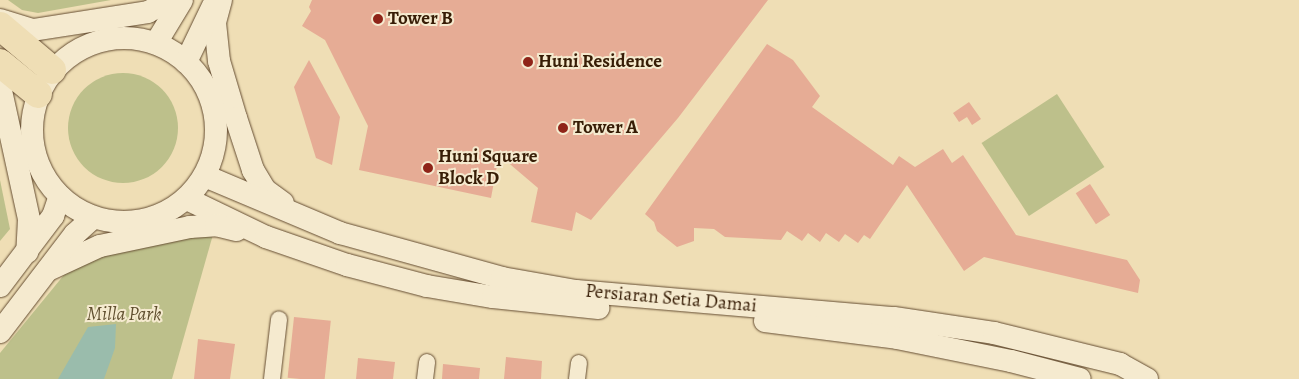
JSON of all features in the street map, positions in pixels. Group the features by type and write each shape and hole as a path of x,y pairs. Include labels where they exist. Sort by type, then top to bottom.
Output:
{"highway":[{"path":"0,26 52,70"},
{"path":"0,63 38,94"}],"street":[{"path":"0,20 33,30 148,12 170,0"},
{"path":"156,43 182,0"},
{"path":"186,62 216,0"},
{"path":"221,0 215,23 219,61 253,170 265,190 311,223"},
{"path":"128,37 156,43 186,62 206,86 216,116 215,147 205,176 187,199 159,217 126,223 93,218 60,196 46,181 34,153 31,123 38,94 52,70 73,51 100,40 128,37"},
{"path":"0,86 6,102 29,220 27,252"},
{"name":"Persiaran Setia Damai","path":"205,176 311,223 502,278 576,291 894,318 994,333 1120,364 1147,379"},
{"path":"0,286 53,216 60,196"},
{"name":"Persiaran Setia Damai","path":"187,199 266,237 347,265 427,286 502,298 749,320 897,338 1011,361 1080,379"},
{"path":"0,332 75,234 93,218"},
{"path":"48,270 100,246 190,227 216,225 266,237"},
{"path":"272,379 279,319"},
{"path":"425,379 427,362"}],"green space":[{"path":"8,0 111,0 38,13 22,10"},
{"path":"123,73 144,77 162,89 174,107 178,128 174,149 162,167 144,179 123,183 102,179 84,167 72,149 68,128 72,107 84,89 102,77"},
{"path":"1057,94 1104,167 1029,216 982,143"},
{"path":"0,180 10,229 0,241"},
{"name":"Milla Park","path":"214,231 172,379 0,379 0,353 68,270 83,260"}],"shaded area":[{"path":"116,324 115,348 104,379 58,379 88,327"}],"building":[{"name":"Huni Residence","path":"312,0 768,0 678,118 591,220 576,212 572,231 531,222 538,188 499,155 491,198 359,170 368,126 325,40 302,26 311,11 309,7"},
{"path":"767,44 793,60 820,96 812,107 893,165 899,156 915,167 943,149 952,163 963,155 1016,235 1127,260 1140,280 1138,293 984,257 964,271 907,185 870,239 864,235 858,243 845,234 839,242 826,233 820,242 808,233 802,241 787,231 781,240 725,237 714,229 694,228 694,241 677,247 657,231 654,222 645,214"},
{"path":"309,60 340,117 332,165 316,158 294,87"},
{"path":"969,102 981,119 972,125 967,117 959,122 953,113"},
{"path":"1090,184 1110,215 1096,224 1076,193"},
{"path":"294,317 331,321 325,379 288,378"},
{"path":"198,339 235,344 230,379 194,379"},
{"path":"506,357 542,361 541,379 504,379"},
{"path":"358,358 395,362 393,379 356,379"},
{"path":"443,364 480,368 479,379 442,379"}],"place":[{"name":"Tower B","path":"378,19"},
{"name":"Huni Residence","path":"528,62"},
{"name":"Tower A","path":"563,128"},
{"name":"Huni Square Block D","path":"428,168"}]}
